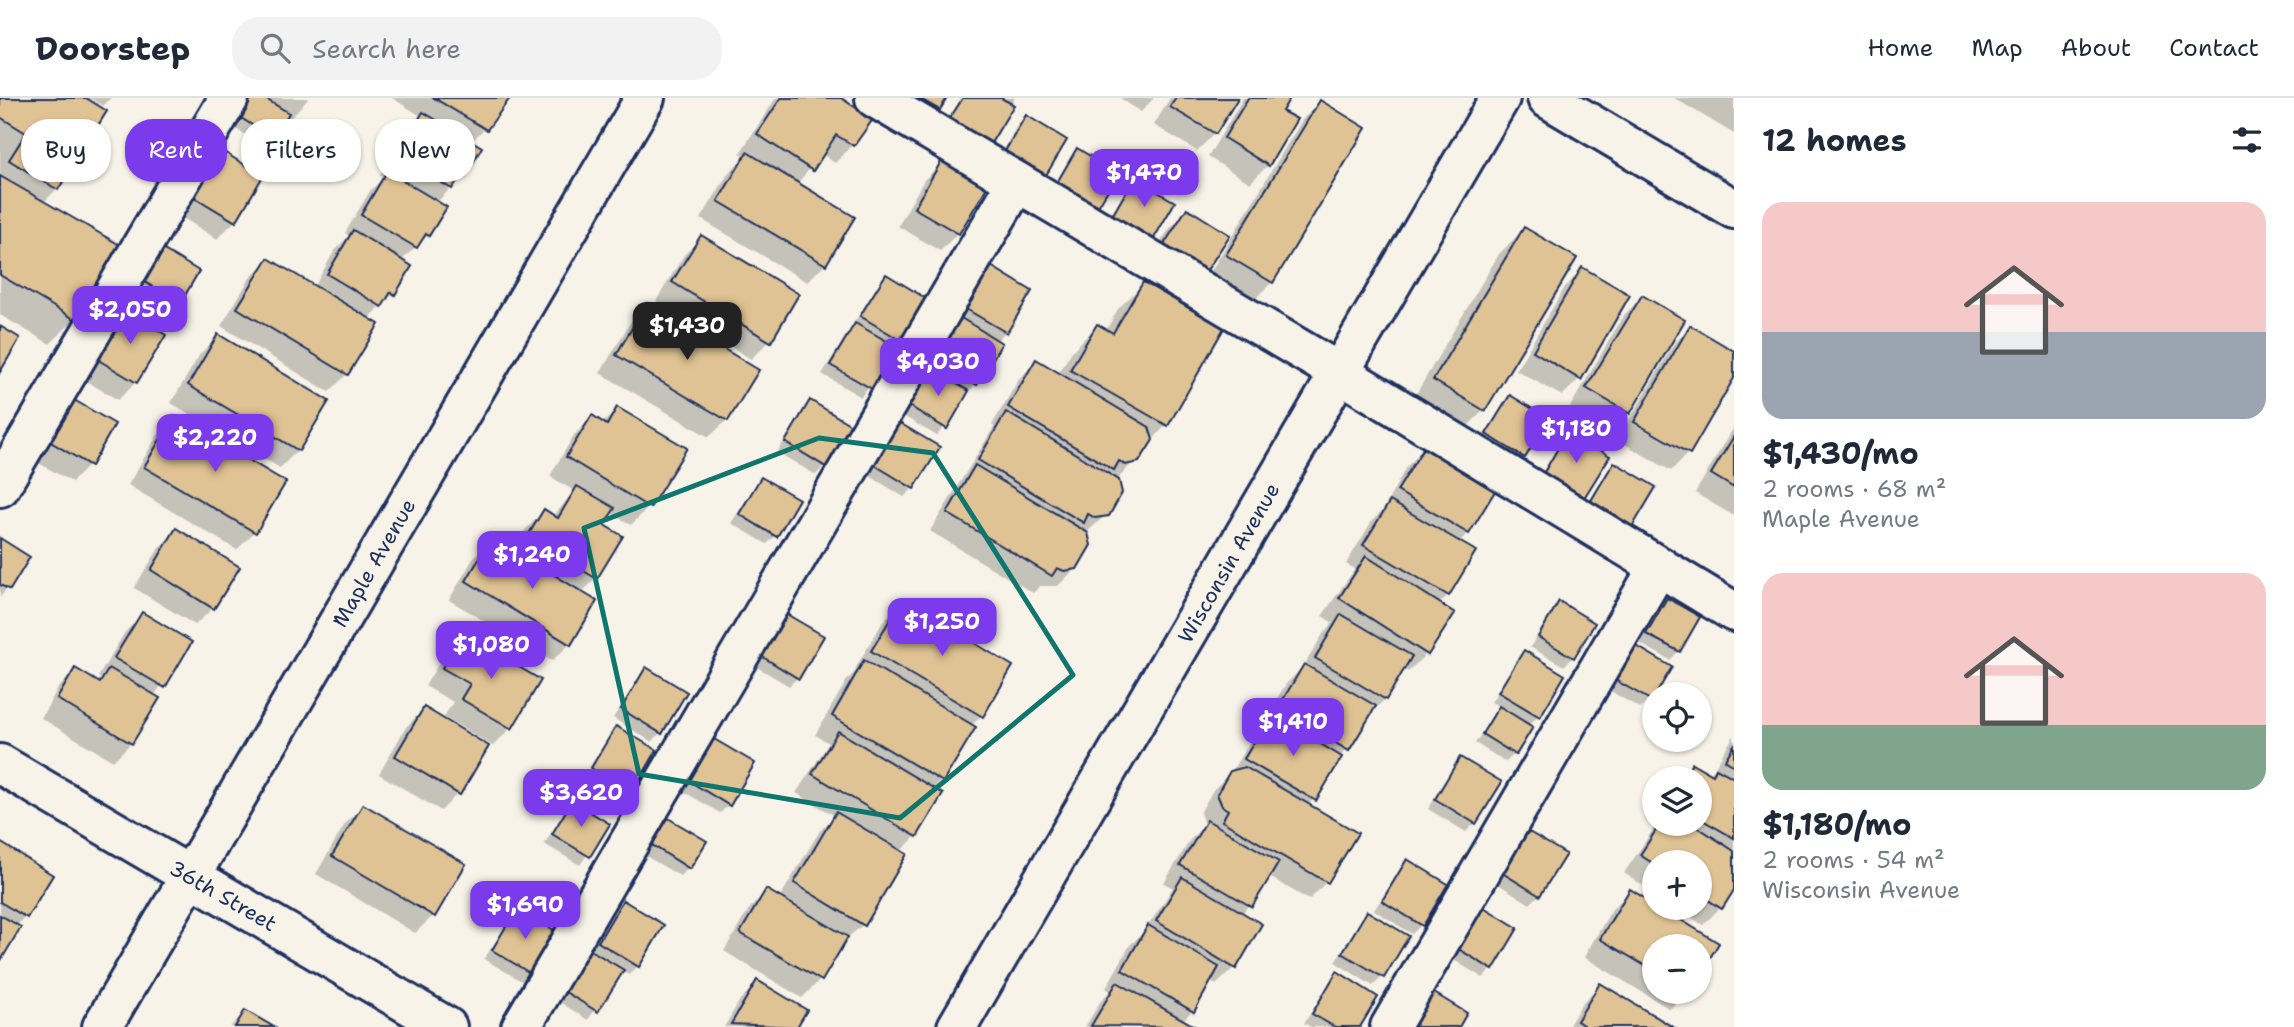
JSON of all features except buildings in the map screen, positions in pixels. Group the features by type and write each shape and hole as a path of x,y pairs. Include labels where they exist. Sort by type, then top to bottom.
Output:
{"street":[{"path":"0,487 229,98"},
{"name":"Maple Avenue","path":"102,1027 645,98"},
{"path":"874,98 1339,373 1734,612"},
{"name":"Wisconsin Avenue","path":"957,1027 1500,98"},
{"path":"1547,98 1734,209"},
{"path":"521,1027 1017,182"},
{"path":"1390,1027 1659,566"},
{"name":"36th Street","path":"0,764 447,1027"}],"highlighted area":[{"path":"819,438 933,453 1073,675 900,818 639,774 584,528"}]}
